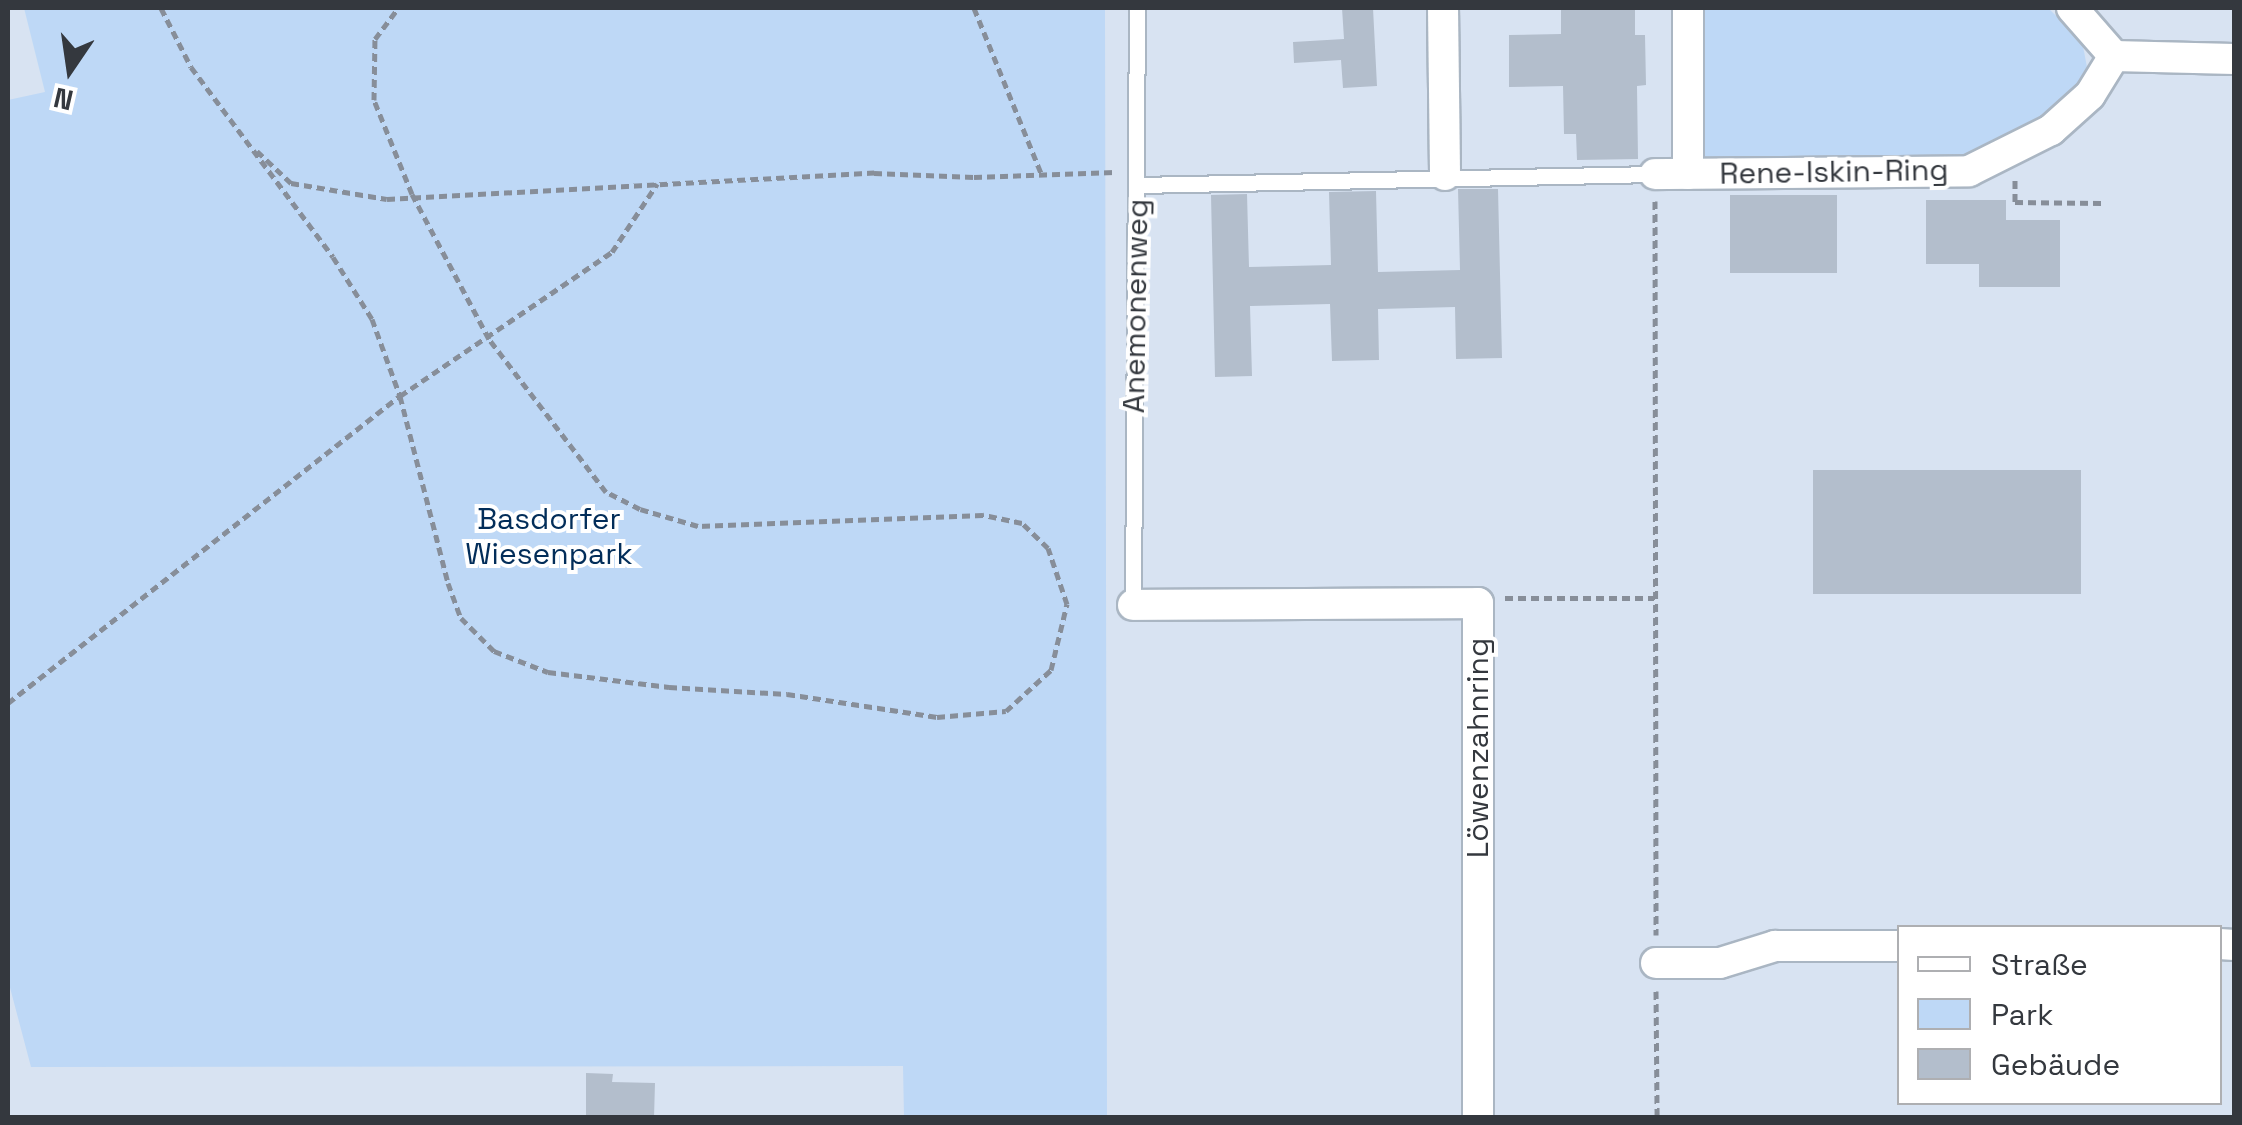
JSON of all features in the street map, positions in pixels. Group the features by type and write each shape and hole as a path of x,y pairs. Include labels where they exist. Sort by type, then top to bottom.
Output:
{"street":[{"path":"1444,8 1445,175"},
{"name":"Rene-Iskin-Ring","path":"1688,8 1688,174"},
{"path":"2072,8 2114,56 2234,59"},
{"name":"Rene-Iskin-Ring","path":"1656,174 1969,171 2051,130 2090,95 2114,56"},
{"name":"Löwenzahnring","path":"1133,604 1478,603 1478,1118"},
{"path":"1656,963 1720,963 1775,946 1897,946"}],"lane":[{"name":"Anemonenweg","path":"1133,604 1137,8"},
{"path":"1138,179 1656,174"}],"path":[{"path":"161,8 191,66 372,319 400,396 448,583 462,618 494,651 548,672 668,687 787,694 937,717 1006,710 1050,670 1066,604 1048,548 1022,523 983,515 698,526 668,520 606,492 489,339 412,194 374,100 375,39 398,8"},
{"path":"974,8 1041,173"},
{"path":"248,142 291,183 386,199 412,194 874,173 974,177 1041,173 1138,179"},
{"path":"2010,153 2016,202 2102,203"},
{"path":"1656,174 1658,1118"},
{"path":"8,704 400,396 612,252 656,184"},
{"path":"1478,603 1492,598 1656,598"}],"green space":[{"name":"Basdorfer Wiesenpark","path":"24,8 1105,8 1107,1117 904,1117 903,1066 31,1067 8,980 8,100 45,92"},
{"path":"1703,8 2048,8 2082,41 2090,83 2065,108 1967,162 1702,163"}],"building":[{"path":"1342,8 1373,8 1377,86 1343,88 1341,60 1294,63 1293,42 1344,39"},
{"path":"1561,8 1635,8 1635,35 1645,35 1646,85 1637,86 1638,159 1577,160 1576,134 1564,134 1563,86 1509,87 1509,35 1561,34"},
{"path":"1458,189 1498,189 1502,358 1456,359 1455,307 1378,309 1379,360 1332,361 1330,304 1250,306 1252,376 1215,377 1211,195 1247,194 1249,267 1331,265 1329,192 1376,191 1378,272 1460,270"},
{"path":"1730,195 1837,195 1837,273 1730,273"},
{"path":"1926,200 2006,200 2006,220 2060,220 2060,287 1979,287 1979,264 1926,264"},
{"path":"1813,470 2081,470 2081,594 1813,594"},
{"path":"586,1073 613,1074 612,1082 655,1083 654,1118 586,1118"}]}
